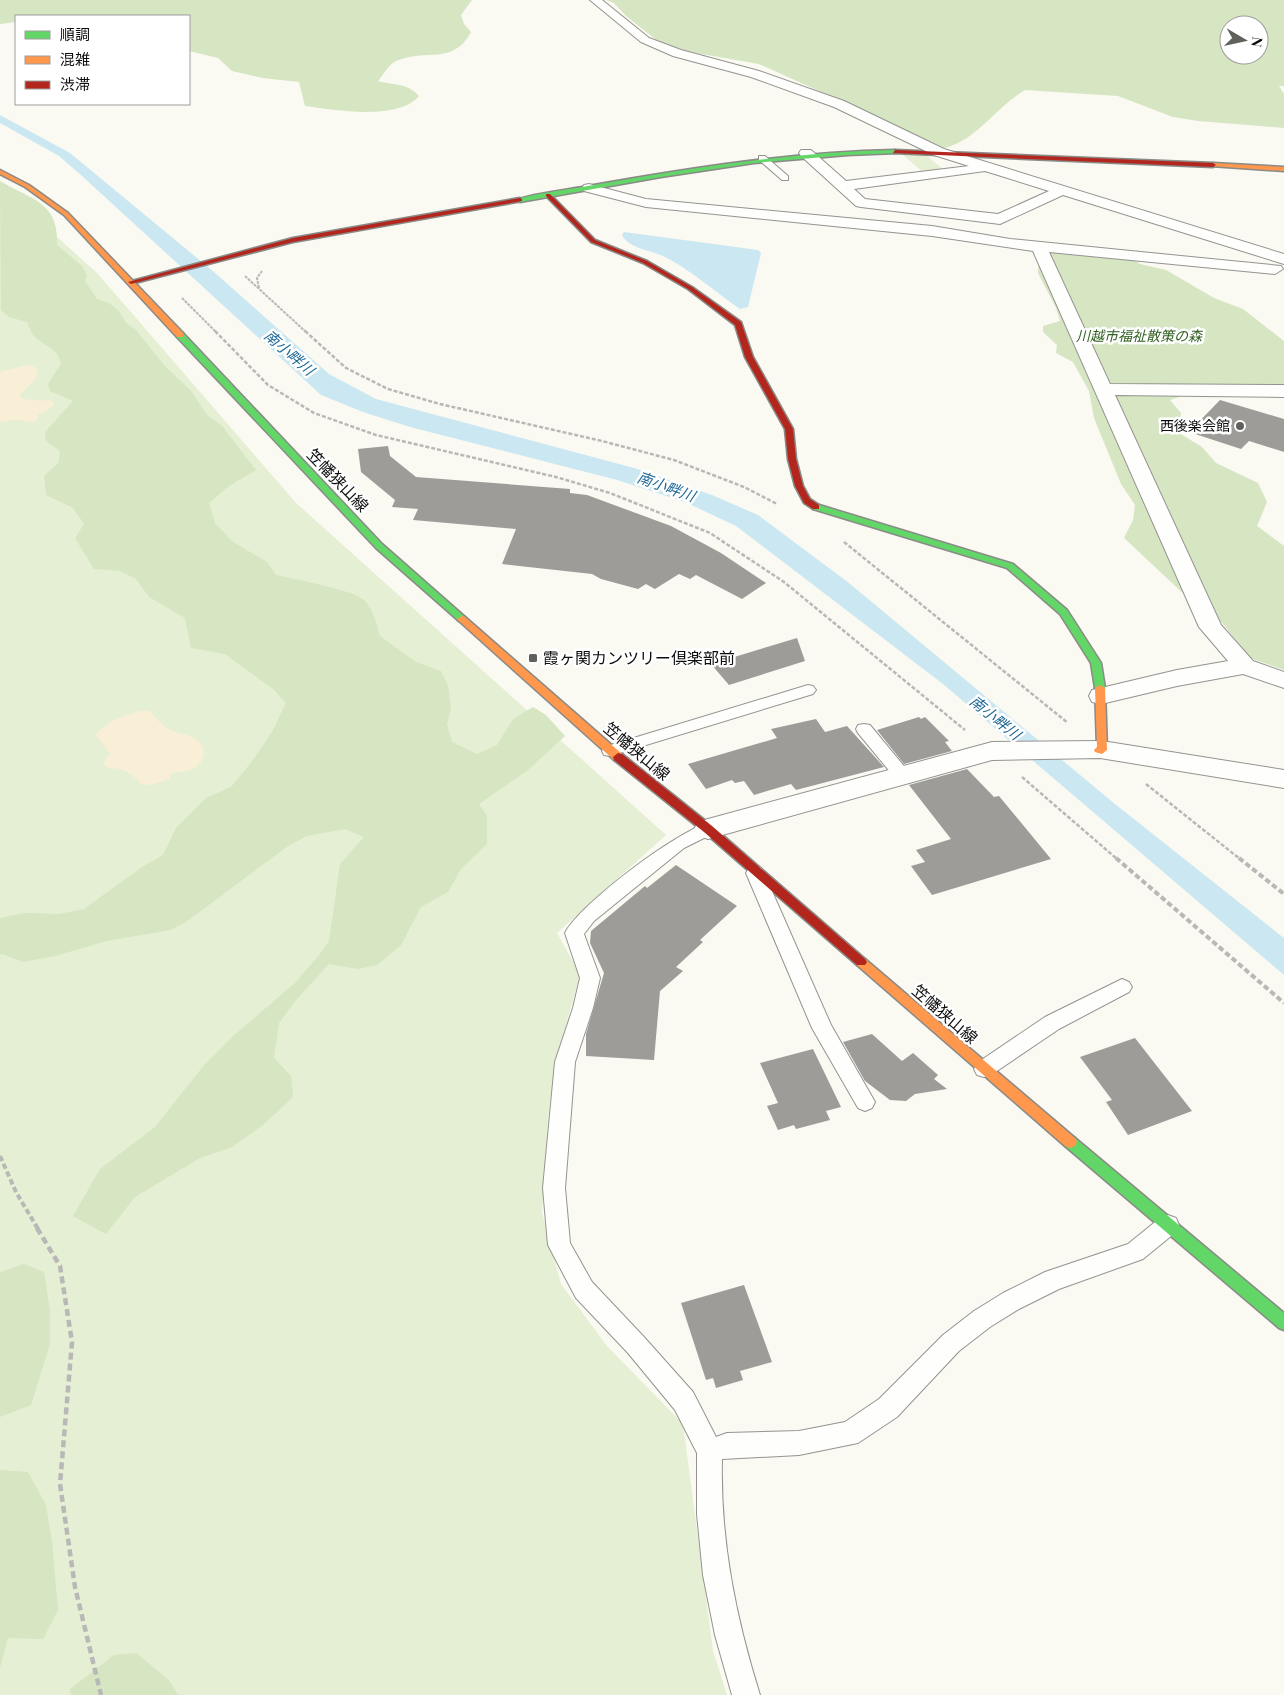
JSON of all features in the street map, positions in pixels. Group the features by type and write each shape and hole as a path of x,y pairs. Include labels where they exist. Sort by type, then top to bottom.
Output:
{"street":[{"path":"595,0 645,40 678,53 756,74 838,104 939,152 1284,259"},
{"path":"131,282 221,257 293,240 762,158 806,153 841,151 939,152 1284,169"},
{"path":"806,153 861,203 1000,219 1060,191"},
{"path":"842,186 987,168"},
{"name":"笠幡狭山線","path":"0,172 27,186 66,214 323,490 379,546 610,751 708,829 984,1069 1284,1324"},
{"path":"589,188 646,203 855,223 1039,247 1284,270"},
{"path":"548,195 593,240 608,249 645,262 690,288 738,324 749,357 789,429 792,459 799,486 807,501 816,507 1010,566 1064,612 1096,663 1101,696 1101,750"},
{"path":"1039,247 1211,627 1246,666 1284,680"},
{"path":"1103,388 1284,391"},
{"path":"1101,696 1176,678 1246,666 1274,667 1284,663"},
{"path":"708,829 993,751 1101,750 1284,779"}],"lane":[{"path":"762,158 785,178"},
{"path":"610,751 808,690"},
{"path":"864,729 902,775"},
{"path":"708,829 678,844 588,916 574,933 590,978 584,1008 565,1062 554,1188 559,1245 584,1290 636,1345 684,1401 710,1452 708,1480 714,1566 730,1647 746,1695"},
{"path":"753,868 822,1028 865,1102"},
{"path":"984,1069 1052,1023 1122,987"},
{"path":"710,1452 727,1445 799,1442 849,1434 888,1408 950,1343 982,1319 1011,1301 1053,1280 1135,1252 1168,1224"}],"path":[{"path":"221,257 265,296 289,314 336,361 356,374 423,400 614,444 663,458 757,492 784,507"},
{"path":"176,294 188,303 268,384 286,398 314,413 376,435 556,477 610,492 710,533 784,582 993,751 1284,1003"},
{"path":"842,541 1101,750"},
{"path":"1140,780 1284,894"},
{"path":"0,1156 16,1192 60,1266 72,1342 60,1484 76,1587 101,1695"}],"green space":[{"path":"0,0 472,0 461,15 464,24 471,32 456,49 447,53 407,57 393,62 378,81 405,87 419,96 409,104 397,109 365,112 305,106 299,82 263,78 232,71 218,58 190,51 190,15 15,15 15,22 0,24"},
{"path":"606,0 1284,0 1284,86 1279,86 1284,94 1284,128 1198,121 1173,117 1118,96 1025,90 967,138 945,148 759,64 690,52 659,42 626,16 614,3"},
{"path":"902,154 926,155 945,171 924,173"},
{"path":"0,181 33,198 48,211 56,231 57,245 82,266 87,275 85,281 97,299 109,303 119,311 126,323 136,330 164,365 192,392 206,414 222,426 256,470 229,486 209,503 215,523 233,542 267,562 276,575 337,589 365,601 373,613 380,636 416,662 441,671 448,685 451,708 447,724 452,742 477,754 497,745 513,719 533,707 546,715 565,736 528,770 479,804 487,816 487,844 461,869 448,892 421,907 401,945 377,965 358,969 329,964 296,1000 279,1023 274,1058 291,1076 293,1097 263,1125 232,1147 200,1158 135,1197 106,1234 73,1216 100,1169 155,1127 205,1064 232,1037 295,983 319,955 329,941 340,864 364,837 345,829 307,836 288,846 186,922 170,930 107,941 55,956 23,962 2,954 0,955 0,918 24,913 59,914 84,909 142,867 163,855 176,828 206,798 231,787 250,764 272,732 286,703 274,690 225,654 191,648 185,618 149,597 136,579 120,571 94,569 75,538 84,524 73,508 46,495 44,476 59,462 60,451 45,440 46,431 73,401 50,391 48,384 61,364 54,350 35,337 27,322 9,317 1,310"},
{"path":"0,190 36,218 98,274 296,503 666,835 557,933 580,974 555,1065 548,1118 542,1213 561,1284 607,1346 683,1424 713,1651 727,1695 0,1695"},
{"name":"川越市福祉散策の森","path":"1063,244 1093,248 1128,256 1140,264 1166,270 1214,298 1243,309 1284,341 1284,389 1185,395 1170,400 1181,413 1179,433 1202,447 1216,463 1258,483 1267,502 1257,526 1284,546 1284,670 1250,658 1211,609 1186,596 1124,538 1133,520 1135,505 1121,484 1094,418 1089,391 1073,362 1056,353 1057,345 1043,332 1043,326 1060,321 1056,308 1038,273 1039,256"},
{"path":"24,1264 44,1272 50,1311 50,1344 31,1405 0,1417 0,1272"},
{"path":"0,1470 28,1472 46,1505 52,1542 58,1610 43,1639 8,1638 0,1668"},
{"path":"136,1653 169,1680 178,1695 71,1695 70,1689 114,1655"}],"sand":[{"path":"27,365 35,367 38,373 19,397 53,401 54,406 37,415 39,417 34,422 16,420 0,422 0,372"},
{"path":"139,711 149,711 169,729 196,739 203,747 204,754 199,765 190,770 171,774 170,779 150,785 141,784 126,771 108,768 104,765 105,759 110,754 95,734 114,720"}],"water":[{"name":"南小畔川","path":"0,115 70,153 214,272 329,374 376,399 634,468 712,495 758,515 849,583 1115,804 1284,938 1284,975 943,684 736,526 685,502 617,480 410,427 363,412 321,395 82,176 59,156 0,123"},
{"path":"624,232 758,250 761,253 748,307 740,309 673,261 629,243 622,235"}],"building":[{"name":"西後楽会館","path":"1220,400 1284,419 1284,452 1249,441 1241,449 1189,432"},
{"path":"388,446 390,456 416,477 570,489 570,493 587,495 671,526 721,553 766,583 742,599 696,575 690,579 679,574 655,589 646,584 638,589 601,579 592,574 502,564 516,529 413,520 418,509 392,507 395,500 361,472 358,449"},
{"path":"797,638 805,661 729,685 711,664"},
{"path":"919,717 921,719 925,717 949,741 945,742 952,751 904,764 877,730"},
{"path":"816,719 825,732 847,726 884,767 796,790 791,784 754,795 744,781 735,783 732,780 706,789 688,764 777,738 771,729"},
{"path":"967,769 994,797 999,796 1051,859 932,895 911,866 925,862 916,850 951,839 909,785"},
{"path":"676,865 737,906 700,940 703,942 676,967 683,971 660,991 654,1060 586,1056 586,1034 604,973 590,943 591,931 645,886 647,888"},
{"path":"872,1034 902,1061 913,1053 938,1075 934,1079 947,1089 915,1094 906,1101 890,1100 865,1081 843,1042"},
{"path":"1135,1038 1192,1111 1128,1135 1106,1102 1112,1100 1080,1057"},
{"path":"813,1049 841,1107 826,1111 830,1120 796,1129 794,1125 778,1130 767,1106 778,1103 760,1063"},
{"path":"744,1285 772,1362 740,1371 743,1380 716,1388 713,1378 706,1380 681,1303"}],"traffic: fast":[{"path":"520,200 707,167 801,156 895,152"},
{"path":"180,335 379,546 462,619"},
{"path":"816,507 1010,566 1064,612 1096,663 1100,688"},
{"path":"1070,1142 1284,1323"}],"traffic: slow":[{"path":"1213,165 1284,169"},
{"path":"0,172 27,186 66,214 180,335"},
{"path":"462,619 618,757"},
{"path":"1099,750 1102,750 1100,688"},
{"path":"861,962 1070,1142"}],"traffic: jam":[{"path":"895,152 1213,165"},
{"path":"548,195 593,241 645,262 690,288 738,324 749,357 789,429 792,459 799,486 807,501 816,507"},
{"path":"131,282 293,240 520,200"},
{"path":"618,757 708,829 861,962"}],"place":[{"name":"西後楽会館","path":"1240,426"},
{"name":"霞ヶ関カンツリー倶楽部前","path":"533,658"}]}
